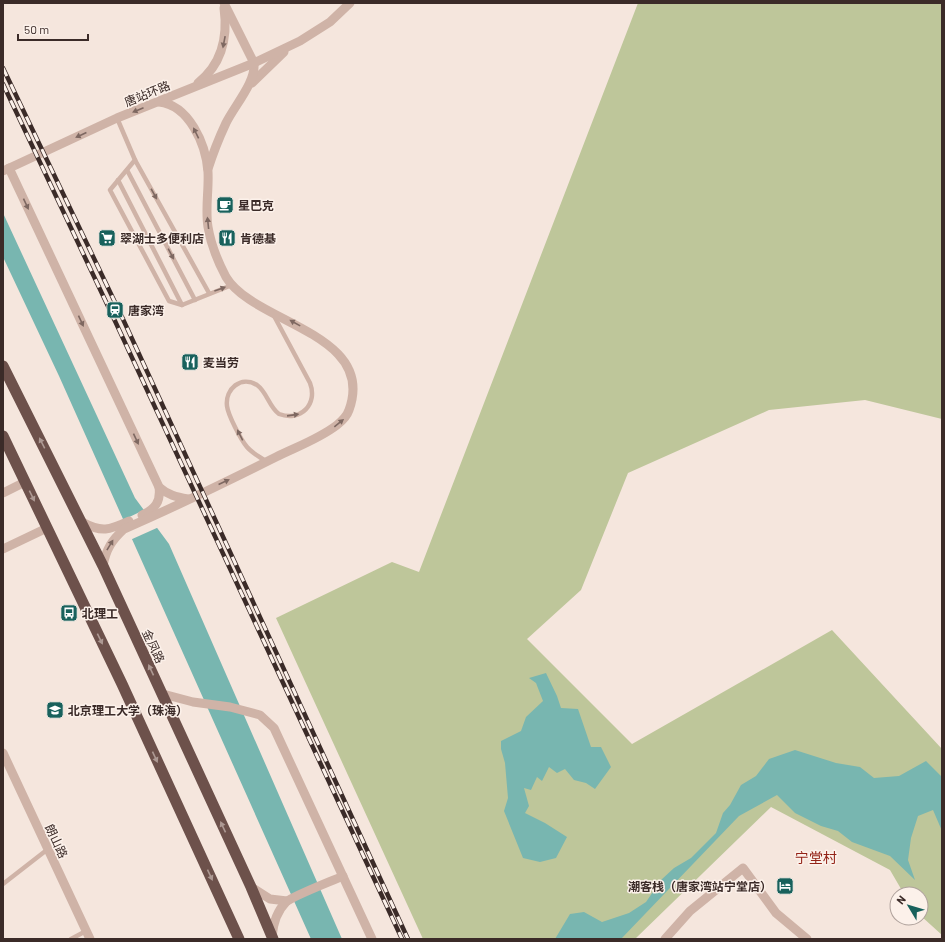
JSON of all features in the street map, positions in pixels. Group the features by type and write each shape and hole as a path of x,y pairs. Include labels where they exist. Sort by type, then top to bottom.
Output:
{"highway":[{"name":"金凤路","path":"3,367 103,566 163,694 273,938"},
{"path":"3,436 122,684 240,939"}],"street":[{"path":"82,522 96,530 123,527 188,499 267,462 336,426 349,412 352,395 348,369 337,353 307,330 247,297 232,285 220,264 208,227 206,206 208,170 218,139 253,77 254,63 224,3"},
{"path":"192,88 207,75 222,52 226,24 224,3"},
{"path":"246,90 271,63 300,40 330,22 350,3"},
{"name":"唐站环路","path":"6,170 117,118 254,63 300,40"},
{"path":"159,102 176,107 190,122 199,138 208,170"},
{"path":"6,170 159,487 166,494 188,499"},
{"path":"3,493 25,482"},
{"path":"155,512 160,497 159,487"},
{"path":"103,566 106,552 111,541 123,527"},
{"path":"3,549 47,528"},
{"path":"163,694 260,715 274,728 372,939"},
{"name":"朗山路","path":"3,753 88,935"},
{"path":"665,939 690,911 744,868 776,912 807,939"},
{"path":"273,938 273,927 280,910 290,900 343,876"},
{"path":"251,887 270,899 290,900"}],"lane":[{"path":"117,118 135,160 209,293"},
{"path":"135,160 110,190 169,301 182,305 232,285"},
{"path":"127,170 195,300"},
{"path":"118,180 182,305"},
{"path":"267,462 246,446 228,411 226,402 231,390 239,382 253,383 261,390 275,411 279,414 289,417 301,414 305,410 312,394 310,383 272,312"},
{"path":"3,884 48,849"},
{"path":"70,939 88,935"}],"green space":[{"path":"638,3 942,3 942,419 865,400 769,410 628,473 581,590 527,639 632,744 832,630 942,749 942,935 929,923 929,886 899,886 890,870 771,807 635,939 423,939 276,618 392,562 419,572"}],"water":[{"path":"3,213 135,498 169,544 342,939 311,939 59,376 3,257"},
{"path":"546,673 561,708 578,709 591,747 601,747 611,767 595,789 586,783 574,780 565,769 557,773 549,767 542,781 537,777 531,790 524,788 529,806 525,813 545,823 567,837 556,858 540,862 523,858 504,811 508,798 505,763 501,749 501,741 521,731 526,717 543,701 536,683 529,678"},
{"path":"795,750 836,763 860,767 874,778 899,776 926,761 942,777 942,831 933,810 918,816 911,838 908,860 915,880 890,856 852,842 838,831 821,826 795,813 777,795 739,816 621,939 555,939 570,914 584,912 602,922 629,913 646,902 661,880 674,868 691,858 716,833 723,813 730,805 741,785 756,776 769,759"}],"pier":[{"path":"146,509 159,527 130,540 121,521"}],"railway":[{"path":"3,68 122,317 408,939"},
{"path":"3,84 115,321 402,939"}],"place":[{"name":"星巴克","path":"225,205"},
{"name":"翠湖士多便利店","path":"107,238"},
{"name":"肯德基","path":"227,238"},
{"name":"唐家湾","path":"115,310"},
{"name":"麦当劳","path":"190,362"},
{"name":"北理工","path":"69,613"},
{"name":"北京理工大学（珠海）","path":"55,710"},
{"name":"潮客栈（唐家湾站宁堂店）","path":"785,886"}],"district":[{"name":"宁堂村","path":"816,857"}]}
